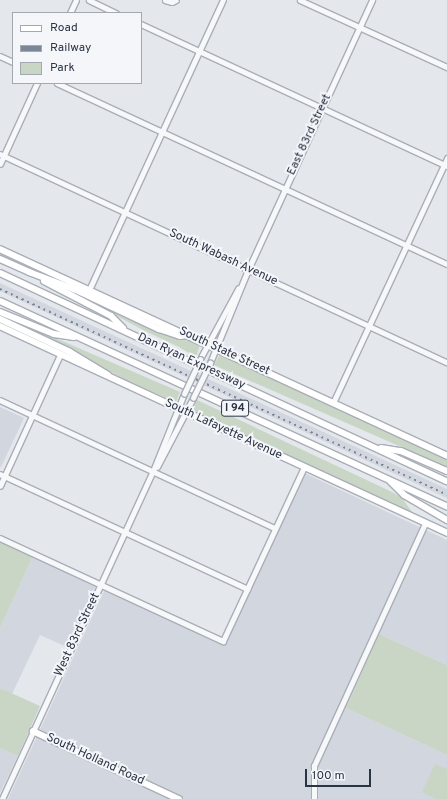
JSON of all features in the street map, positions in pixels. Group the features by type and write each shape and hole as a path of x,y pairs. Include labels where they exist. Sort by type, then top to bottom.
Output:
{"highway":[{"path":"0,259 76,290 159,329 180,336 187,335"},
{"path":"29,272 111,316 128,332"},
{"name":"Dan Ryan Expressway","path":"0,273 447,481"},
{"name":"Dan Ryan Expressway","path":"0,301 447,506"},
{"path":"0,312 54,334 81,338"},
{"path":"0,319 70,352 108,375"},
{"path":"374,447 401,451 447,470"},
{"path":"389,479 404,495 447,520"}],"main road":[{"name":"South State Street","path":"0,249 447,456"},
{"name":"South Lafayette Avenue","path":"0,326 447,533"},
{"name":"South Holland Road","path":"33,731 179,799"}],"street":[{"path":"70,12 76,0"},
{"path":"88,0 114,12"},
{"path":"164,0 172,2 176,0"},
{"path":"89,290 224,0"},
{"path":"300,0 447,67"},
{"name":"East 83rd Street","path":"216,348 248,270 372,0"},
{"path":"142,24 445,165"},
{"path":"0,56 12,62"},
{"path":"0,164 2,155 37,84"},
{"path":"60,84 447,264"},
{"name":"South Wabash Avenue","path":"2,155 447,362"},
{"path":"333,403 447,158"},
{"name":"East 83rd Street","path":"207,344 248,270"},
{"name":"West 83rd Street","path":"2,799 153,471 177,409 207,344"},
{"name":"West 83rd Street","path":"153,471 166,452 194,398 216,348"},
{"path":"0,486 2,475 33,415 60,354"},
{"path":"0,400 275,528"},
{"path":"0,538 223,641 304,467"},
{"path":"2,475 248,589"},
{"path":"314,799 314,766 426,523"}],"shaded area":[{"path":"0,283 447,489 447,498 0,291"},
{"path":"0,407 24,418 1,467 0,467"},
{"path":"300,471 447,540 447,665 379,634 346,708 447,755 447,799 8,799 105,589 221,642"},
{"path":"33,556 96,585 67,647 40,635 12,694 0,688 0,628"},
{"path":"0,748 18,756 0,793"}],"green space":[{"path":"0,252 59,280 0,255"},
{"path":"70,291 176,337 200,345 196,357 179,347 143,330"},
{"path":"0,314 180,392 176,402 124,379 63,346 0,316"},
{"path":"220,354 447,459 447,467 214,365"},
{"path":"197,400 392,492 402,498 412,512 419,516 195,413 193,410"},
{"path":"0,541 33,556 0,628"},
{"path":"379,634 447,665 447,755 346,708"},
{"path":"0,688 40,706 18,756 0,748"},
{"path":"435,764 447,769 447,799 436,799 422,792"}],"railway":[{"path":"0,289 447,495"}]}
